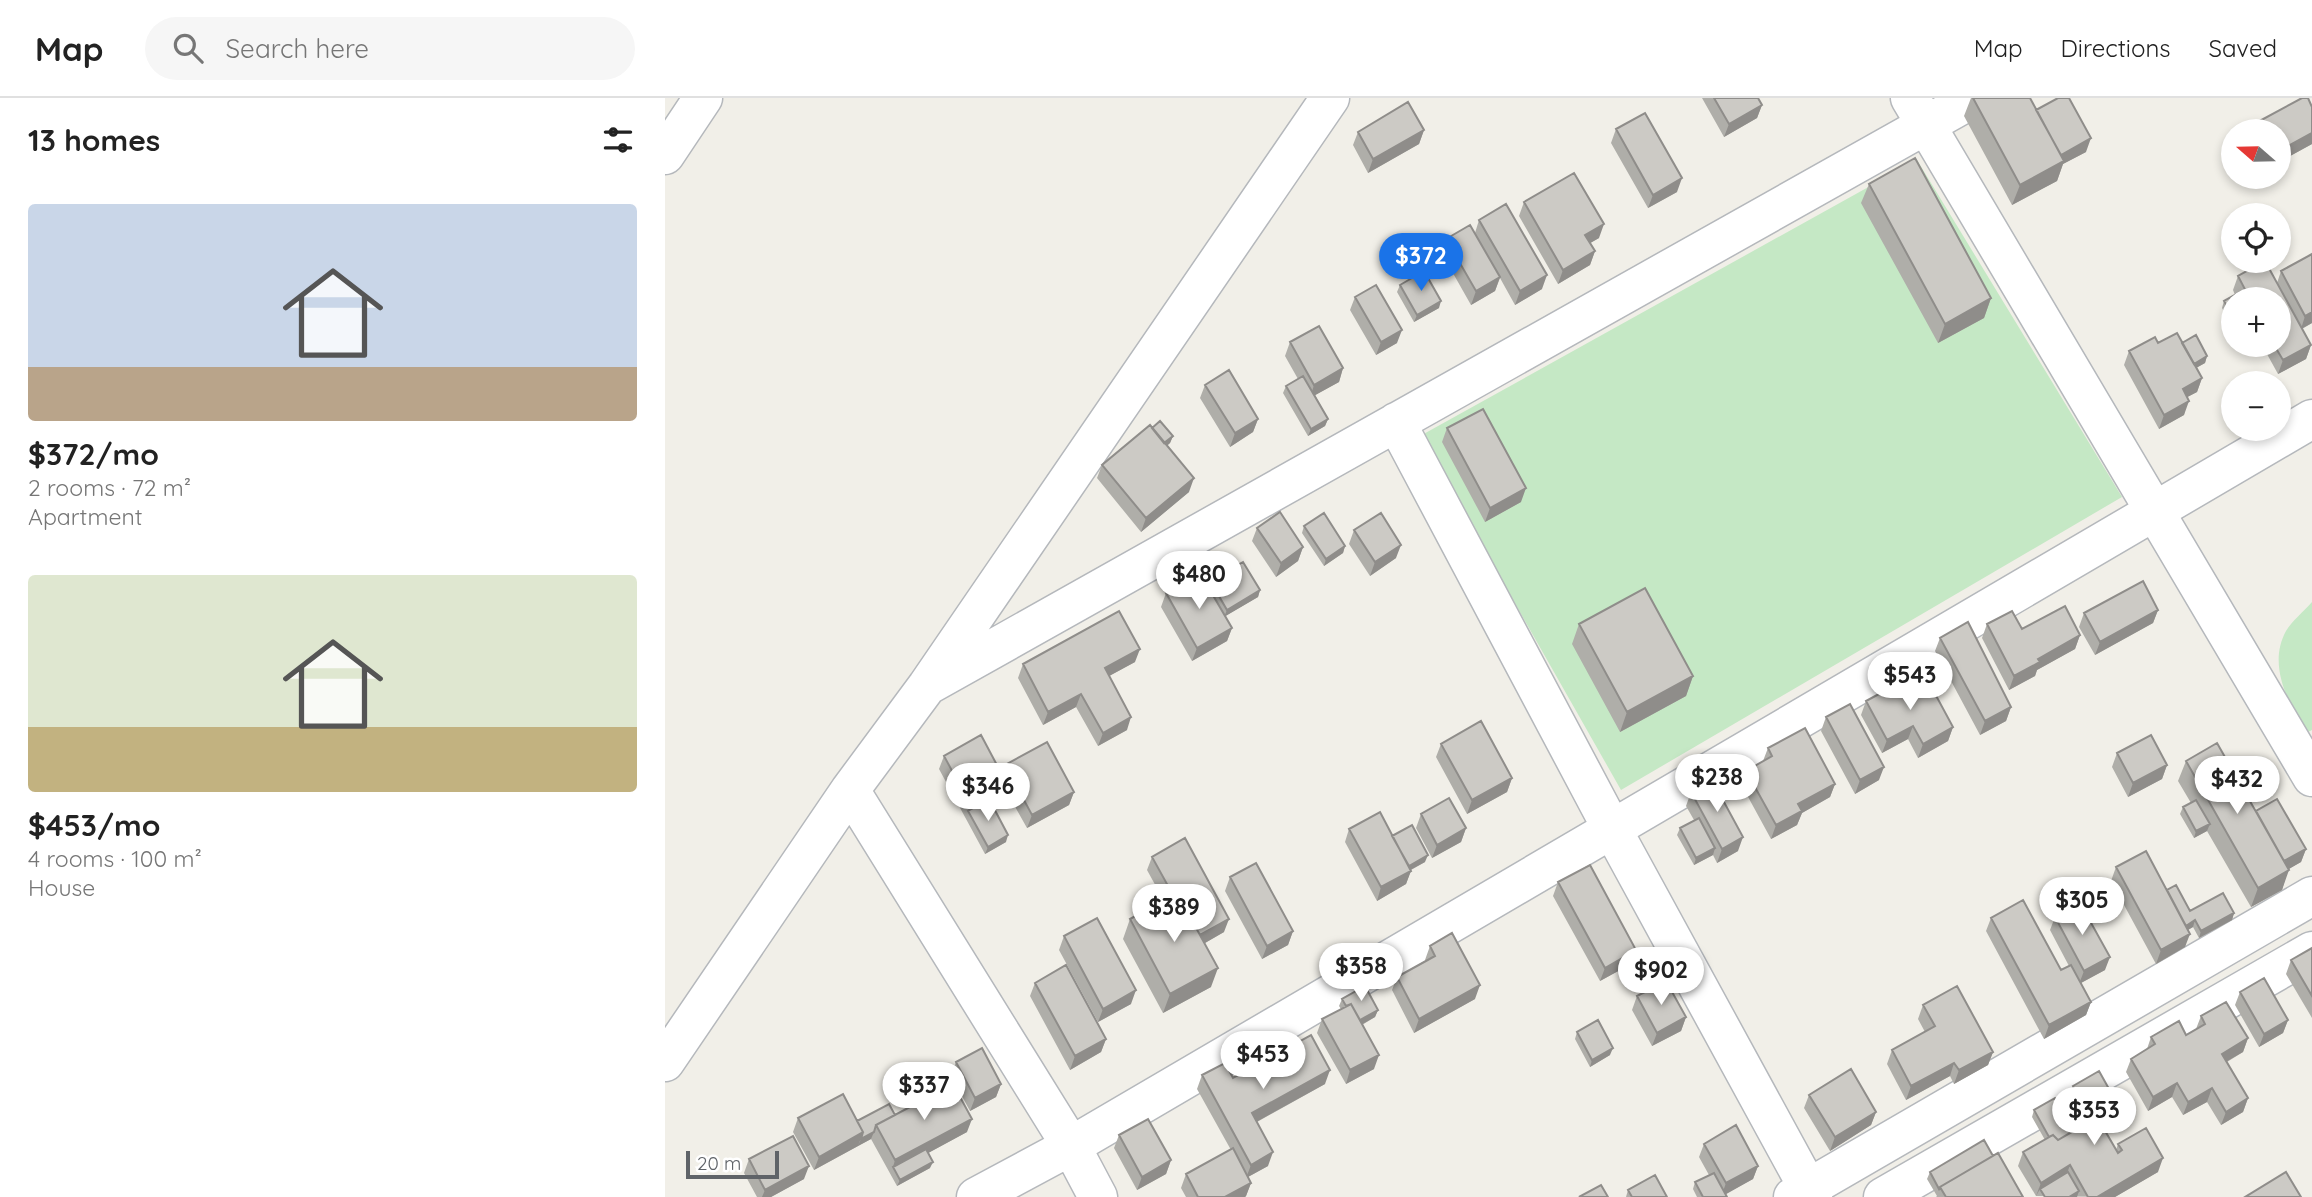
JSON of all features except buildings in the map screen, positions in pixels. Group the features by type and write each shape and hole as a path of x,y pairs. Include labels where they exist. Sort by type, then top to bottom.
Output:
{"street":[{"path":"666,152 703,98"},
{"path":"665,1062 850,790 927,686 1329,98"},
{"path":"927,686 1396,422 1918,112 1974,98"},
{"path":"1918,112 2312,777"},
{"path":"976,1197 1071,1146 2312,419"},
{"path":"1396,422 1805,1194 2312,896"},
{"path":"850,790 1071,1146 1098,1197"},
{"path":"1883,1197 2312,951"}],"green space":[{"path":"1917,160 2122,497 1621,790 1420,436"},
{"path":"2312,602 2312,730 2306,733 2287,697 2279,671 2279,657 2286,631"}]}
